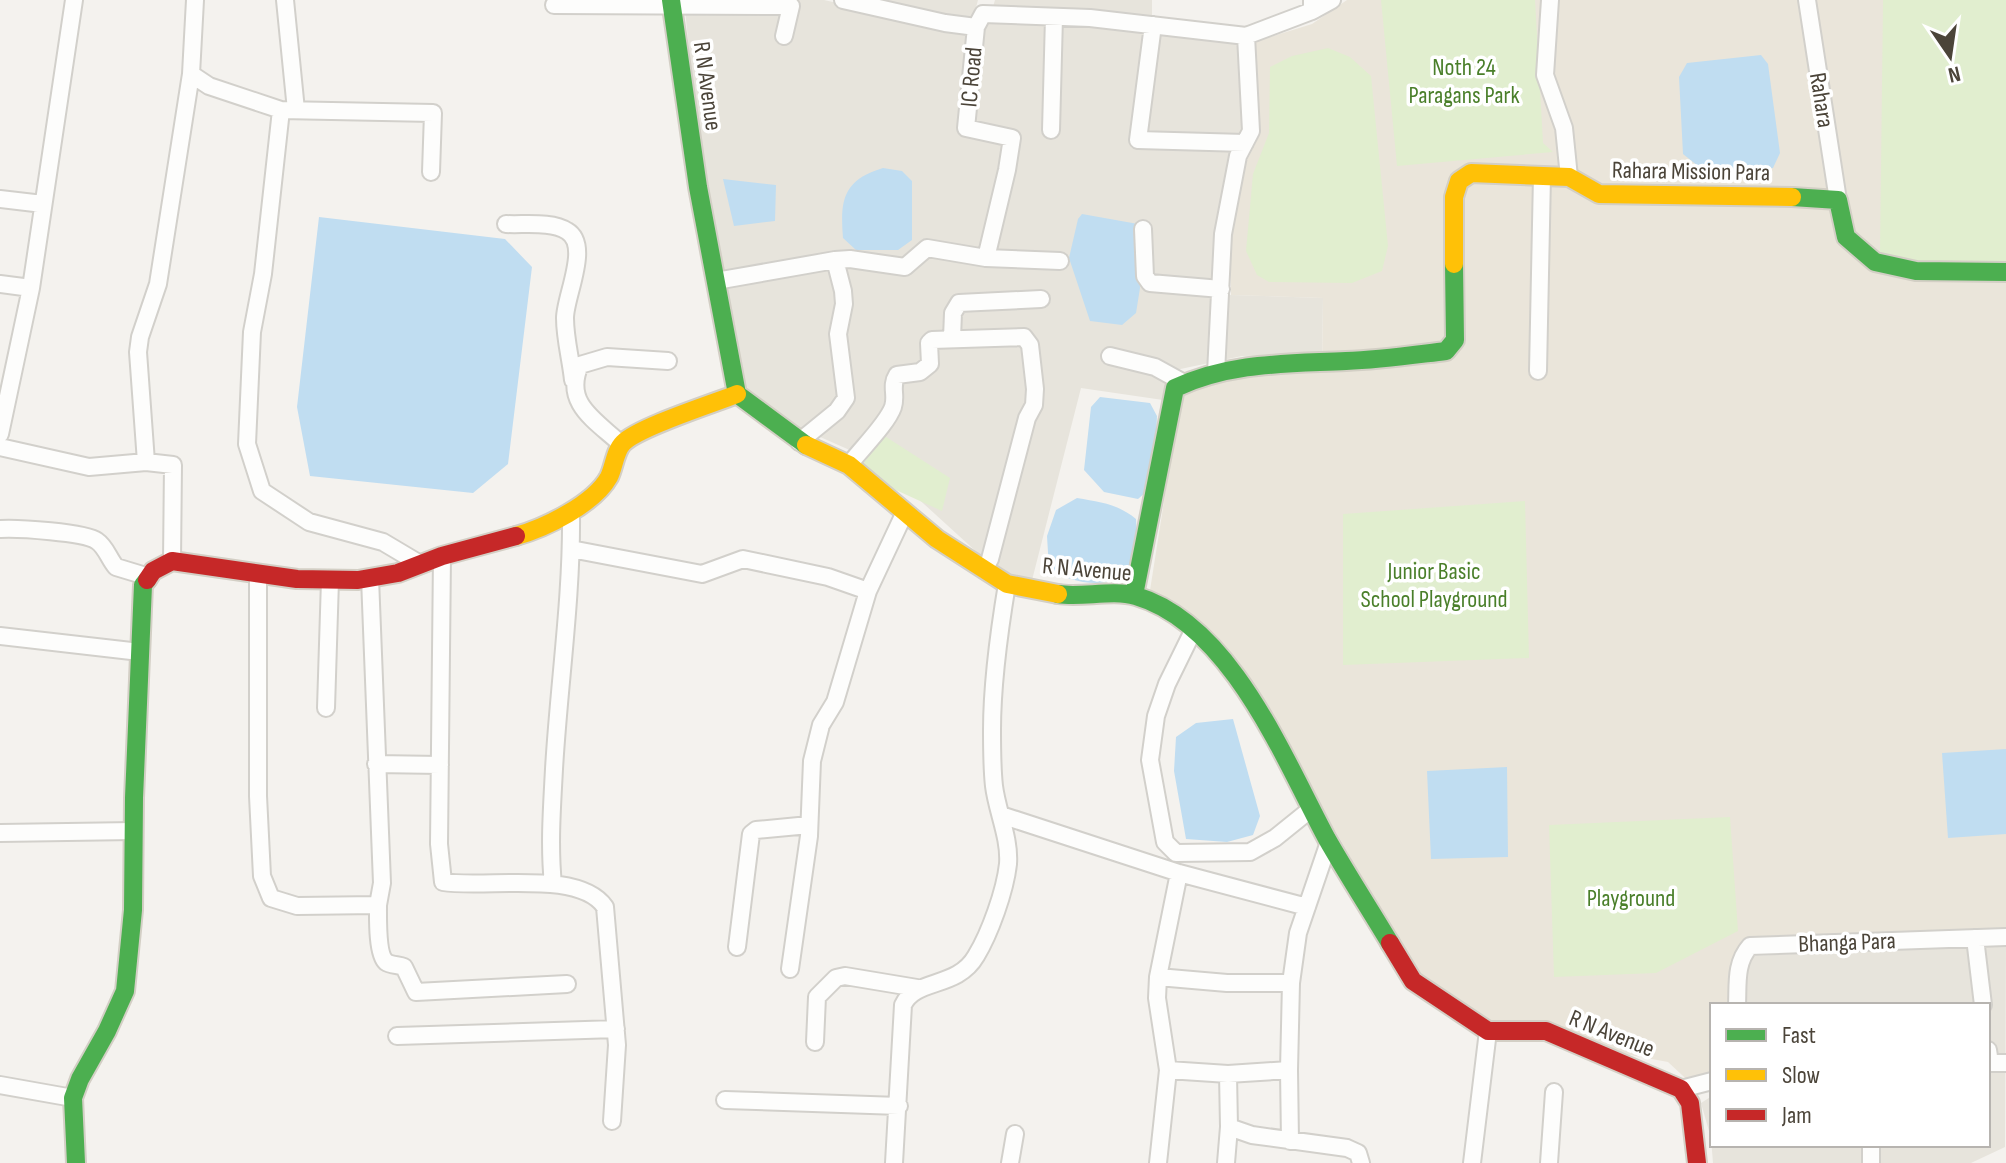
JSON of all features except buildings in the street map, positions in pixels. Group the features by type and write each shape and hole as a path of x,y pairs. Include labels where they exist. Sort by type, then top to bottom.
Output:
{"street":[{"path":"0,434 6,379 31,288 74,0"},
{"path":"146,462 138,352 158,284 191,74 195,0"},
{"path":"285,0 289,110 252,332 247,444 262,491 309,522 383,542 420,564"},
{"path":"843,0 945,23 982,14 1062,17 1246,36 1332,0"},
{"path":"1051,130 1062,17 1071,0"},
{"path":"1550,0 1545,75 1564,128 1569,177"},
{"name":"Rahara","path":"1807,0 1838,200"},
{"path":"554,5 671,2 791,6 784,36"},
{"name":"R N Avenue","path":"671,2 698,187 737,394 799,442 849,465 937,539 1007,584 1062,595 1134,595 1157,605 1194,629 1247,689 1329,842 1413,981 1488,1031 1546,1031 1681,1089"},
{"name":"IC Road","path":"982,14 966,128 1012,138 1002,197 986,258"},
{"path":"1153,25 1138,140 1245,143"},
{"path":"1134,595 1175,388 1216,373 1223,234 1238,156 1251,131 1246,36"},
{"path":"191,74 209,86 289,110 433,113 431,172"},
{"name":"Rahara Mission Para","path":"1216,373 1246,366 1372,359 1446,351 1455,340 1454,197 1459,181 1471,173 1569,177 1599,194 1767,195 1838,200"},
{"path":"1538,371 1542,176"},
{"path":"0,199 43,204"},
{"path":"1838,200 1846,237 1875,262 1916,271 2006,272"},
{"path":"506,224 558,227 570,232 576,241 576,267 565,317 575,396 583,409 621,444"},
{"path":"1143,229 1145,276 1150,283 1221,289"},
{"path":"716,281 835,260 850,259 905,267 927,248 986,258 1060,261"},
{"path":"799,442 837,411 846,398 838,334 844,304 843,291 835,260"},
{"path":"0,284 31,288"},
{"path":"952,338 953,313 959,303 1041,299"},
{"path":"849,465 891,411 894,399 892,382 897,375 926,369 930,364 929,343 936,338 1024,337 1030,345 1034,405 1027,418 990,559 984,570"},
{"path":"1110,356 1155,367 1184,383"},
{"path":"573,380 580,365 592,360 607,357 668,361"},
{"path":"76,1163 73,1098 125,991 133,910 143,585 153,571 172,561 297,579 370,578 398,573 442,556 533,531 571,513 608,479 621,444 638,433 737,394"},
{"path":"0,447 89,467 146,462 173,465 172,561"},
{"path":"790,969 809,825 812,761 821,725 835,702 868,591 905,512"},
{"path":"553,884 550,829 571,513"},
{"path":"0,529 19,528 92,538 103,547 116,567 149,577"},
{"path":"571,549 702,574 743,559 828,577 868,591"},
{"path":"442,556 439,844 443,882 553,884 590,893 605,907 616,1029 612,1121"},
{"path":"258,573 258,796 262,876 271,898 297,906 378,905"},
{"path":"370,578 382,883 378,905 383,959 404,967 416,992 567,984"},
{"path":"326,708 330,580"},
{"path":"815,1042 817,997 836,978 845,976 917,988 935,986 957,975 975,958 1002,893 1008,861 994,787 992,728 997,647 1007,584"},
{"path":"1194,629 1167,684 1156,716 1150,760 1165,842 1176,853 1250,852 1275,838 1311,809"},
{"path":"0,636 140,652"},
{"path":"376,764 440,765"},
{"path":"1001,815 1179,873 1307,907"},
{"path":"737,947 751,834 756,830 809,825"},
{"path":"0,833 134,831"},
{"path":"1290,1141 1291,983 1298,933 1329,842"},
{"path":"1158,1163 1168,1070 1157,998 1158,977 1179,873"},
{"name":"Bhanga Para","path":"1737,1003 1741,955 1750,946 2006,937"},
{"path":"1975,938 1983,1003"},
{"path":"1158,977 1227,983 1291,983"},
{"path":"894,1163 903,1005 908,995 917,988"},
{"path":"397,1036 616,1029"},
{"path":"1472,1163 1488,1031"},
{"path":"1168,1070 1228,1074 1289,1070"},
{"path":"1226,1163 1228,1074"},
{"path":"1697,1163 1703,1132 1681,1089 1710,1082"},
{"path":"0,1085 73,1098"},
{"path":"1549,1163 1554,1092"},
{"path":"725,1100 899,1106"},
{"path":"1229,1127 1242,1133 1347,1148 1358,1153 1361,1163"},
{"path":"1010,1163 1015,1134"}],"shaded area":[{"path":"684,0 824,0 983,36 988,21 1108,24 1241,45 1248,124 1229,159 1215,297 1323,298 1322,354 1242,356 1171,371 1163,400 1081,388 1029,592 992,566 879,463 750,406 704,197"},
{"path":"870,0 978,0 973,19"},
{"path":"995,0 1152,0 1152,18 991,13"},
{"path":"1347,0 2006,0 2006,930 1747,939 1731,1003 1710,1003 1710,1079 1696,1088 1668,1062 1489,1029 1425,988 1257,694 1148,603 1182,387 1246,375 1322,368 1323,298 1231,295 1230,235 1247,160 1260,134 1254,42 1312,24"},
{"path":"2006,944 2005,1147 1971,1163 1713,1163 1712,1147 1990,1147 1990,1003 1742,1003 1743,976 1752,956"},
{"path":"1710,1097 1710,1134 1701,1103"}],"green space":[{"name":"Noth 24 Paragans Park","path":"1381,0 1535,0 1543,143 1553,152 1397,166"},
{"path":"1883,0 2006,0 2006,265 1911,264 1880,254"},
{"path":"1328,48 1350,57 1371,76 1388,246 1382,271 1352,283 1269,282 1257,275 1246,251 1253,174 1269,133 1270,67 1292,56"},
{"path":"883,435 950,478 942,511 887,486 861,467"},
{"name":"Junior Basic School Playground","path":"1525,501 1529,658 1343,665 1343,514"},
{"name":"Playground","path":"1730,817 1738,931 1656,973 1554,977 1549,825"}],"water":[{"path":"1761,55 1768,64 1780,153 1773,168 1753,171 1703,170 1683,154 1679,77 1687,63"},
{"path":"883,168 902,171 912,181 912,240 898,250 856,250 843,238 844,202 852,185"},
{"path":"723,179 776,185 775,221 734,226"},
{"path":"1082,214 1138,224 1140,288 1136,313 1122,325 1090,321 1069,258 1078,219"},
{"path":"319,217 505,239 532,267 508,464 473,493 310,476 297,407"},
{"path":"1100,397 1150,403 1157,416 1154,485 1138,499 1104,492 1084,470 1091,407"},
{"path":"1077,498 1101,502 1136,519 1133,559 1124,573 1115,579 1093,583 1069,578 1049,569 1047,536 1056,510"},
{"path":"1233,719 1260,816 1253,835 1227,842 1186,839 1174,771 1176,737 1196,723"},
{"path":"2006,749 2006,834 1948,838 1942,753"},
{"path":"1507,767 1508,857 1431,859 1427,771"}],"traffic: fast":[{"path":"671,0 698,187 737,394 806,445"},
{"path":"1792,197 1838,200 1846,237 1875,262 1916,271 2006,272"},
{"path":"1134,595 1175,388 1217,373 1259,366 1371,360 1446,351 1455,340 1454,264"},
{"path":"76,1163 73,1098 125,991 133,910 134,798 143,585 147,580"},
{"path":"1058,594 1117,593 1136,596 1170,611 1200,635 1227,664 1251,698 1327,839 1390,943"}],"traffic: slow":[{"path":"1454,264 1454,197 1459,181 1471,173 1569,177 1599,194 1792,197"},
{"path":"516,536 554,521 592,496 609,477 620,446 631,437 737,394"},
{"path":"806,445 849,465 937,539 1007,584 1058,594"}],"traffic: jam":[{"path":"147,580 153,571 172,561 297,579 358,580 398,573 442,556 516,536"},
{"path":"1390,943 1413,981 1488,1031 1546,1031 1681,1089 1690,1103 1697,1163"}]}
